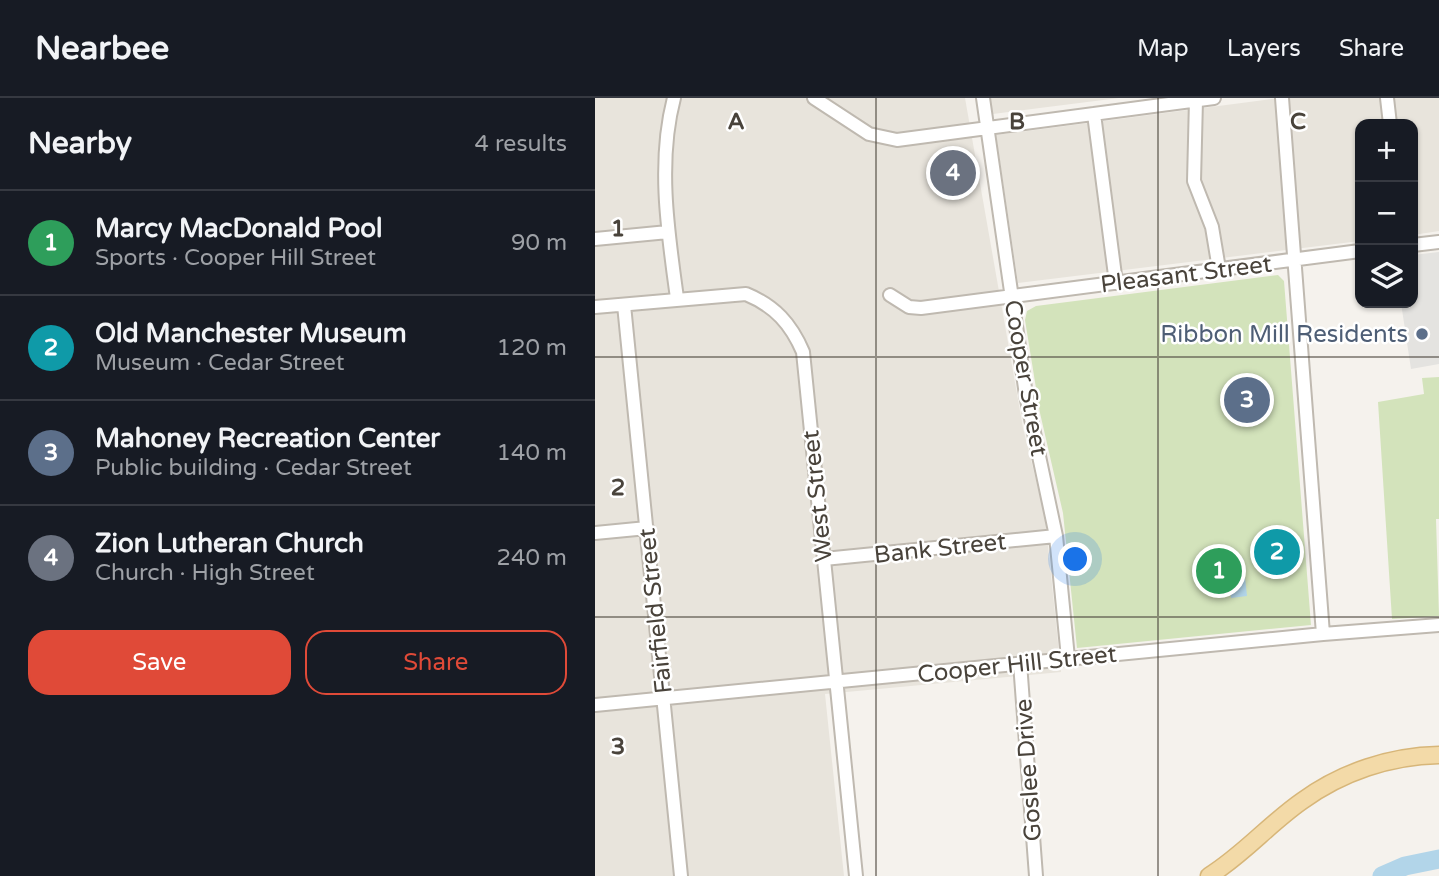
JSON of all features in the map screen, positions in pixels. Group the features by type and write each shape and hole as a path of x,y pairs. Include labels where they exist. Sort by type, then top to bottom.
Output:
{"main road":[{"path":"1209,876 1302,800 1340,779 1374,765 1413,756 1439,755"}],"street":[{"path":"674,98 665,131 668,232 677,298"},
{"path":"814,98 869,134 897,140 1214,98"},
{"name":"Cooper Street","path":"983,98 1026,395 1056,536 1068,658"},
{"path":"1282,98 1323,634"},
{"path":"1387,98 1389,119"},
{"path":"1196,100 1194,181 1212,227 1219,269"},
{"path":"1094,114 1117,283"},
{"path":"595,239 668,232"},
{"path":"1418,244 1439,242"},
{"name":"Pleasant Street","path":"890,295 902,304 918,309 1355,252"},
{"name":"West Street","path":"595,307 746,293 764,301 795,334 803,352 856,876"},
{"name":"Fairfield Street","path":"624,305 681,876"},
{"path":"595,533 647,528"},
{"name":"Bank Street","path":"824,559 1056,536"},
{"name":"Cooper Hill Street","path":"595,705 1068,658 1439,625"},
{"name":"Goslee Drive","path":"1020,663 1036,876"}],"shaded area":[{"path":"595,98 965,98 1023,428 1045,516 1061,672 825,694 844,876 595,876"},
{"path":"990,98 1119,98 993,114"},
{"path":"1279,98 1439,98 1439,231 1418,234 1418,119 1355,119 1355,242 1018,283 996,135"},
{"name":"Ribbon Mill Residents","path":"1439,252 1439,364 1411,369 1402,308 1418,308 1418,254"}],"green space":[{"path":"1278,275 1284,281 1311,625 1077,648 1063,513 1040,413 1025,320 1027,311 1036,306"},
{"path":"1439,377 1439,519 1436,519 1439,616 1392,619 1378,402 1424,394 1422,378"}],"water":[{"path":"1243,558 1247,596 1231,598 1229,579 1213,584 1207,582 1210,561"}],"waterway":[{"path":"1382,876 1405,866 1439,859"}],"place":[{"name":"Zion Lutheran Church","path":"953,173"},
{"name":"Ribbon Mill Residents","path":"1422,334"},
{"name":"Mahoney Recreation Center","path":"1247,400"},
{"name":"Old Manchester Museum","path":"1277,552"},
{"name":"Marcy MacDonald Pool","path":"1219,571"}]}
